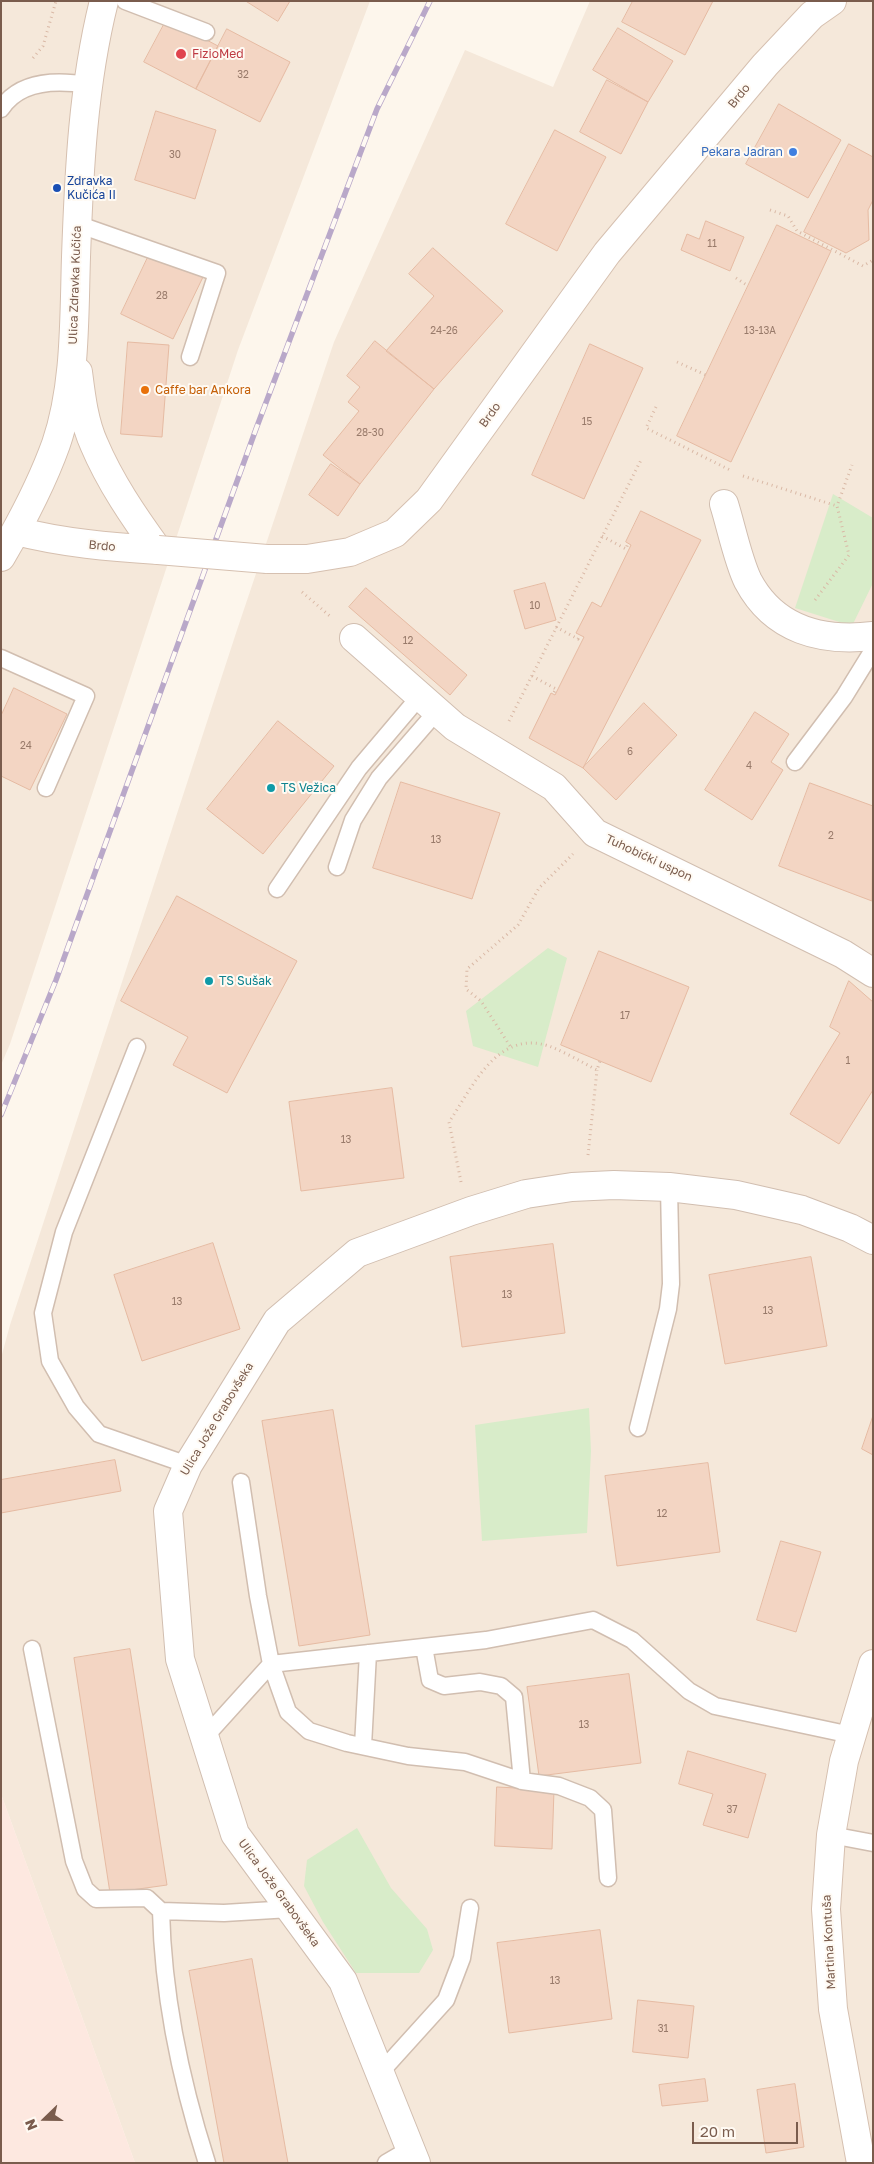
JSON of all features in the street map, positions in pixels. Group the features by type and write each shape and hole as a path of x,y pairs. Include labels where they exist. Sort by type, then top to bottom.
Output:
{"street":[{"name":"Ulica Zdravka Kučića","path":"1,557 16,531 56,444 64,409 73,339 80,154 94,42 104,1"},
{"name":"Brdo","path":"16,531 50,540 94,547 266,559 308,559 350,552 395,533 429,500 607,253 764,64 816,6"},
{"path":"73,339 82,401 93,442 122,498 158,550"},
{"path":"724,504 747,580 763,605 774,616 796,627 848,639 873,636"},
{"name":"Tuhobićki uspon","path":"354,638 455,727 554,788 595,833 834,950 873,973"},
{"name":"Ulica Jože Grabovšeka","path":"413,2156 343,1981 235,1834 180,1659 168,1511 188,1465 277,1321 357,1253 471,1211 526,1194 572,1187 614,1185 669,1187 736,1195 802,1210 850,1228 873,1240"},
{"name":"Martina Kontuša","path":"861,2163 833,2008 826,1909 830,1835 844,1761 873,1664"}],"lane":[{"path":"125,1 206,32"},
{"path":"1,109 5,103 22,90 43,83 88,85"},
{"path":"77,224 217,273 190,357"},
{"path":"795,762 844,697 873,650"},
{"path":"1,658 86,696 46,788"},
{"path":"337,867 353,820 378,778 429,703"},
{"path":"276,889 359,768 429,703"},
{"path":"137,1047 64,1232 42,1313 50,1361 76,1407 99,1434 188,1465"},
{"path":"638,1428 663,1330 671,1284 669,1187"},
{"path":"241,1482 258,1596 271,1664 288,1712 309,1731 408,1756 465,1762 522,1781 559,1786 590,1798 603,1810 608,1878"},
{"path":"205,1737 271,1664 486,1640 593,1620 632,1640 689,1691 715,1706 851,1735"},
{"path":"424,1647 430,1680 444,1686 480,1682 501,1686 514,1698 522,1781"},
{"path":"32,1648 74,1861 85,1889 96,1900 147,1898 162,1910 224,1913 290,1909"},
{"path":"363,1746 368,1653"},
{"path":"830,1835 873,1843"},
{"path":"380,2073 446,2000 462,1958 470,1908"},
{"path":"162,1910 162,1952 169,2009 207,2163"},
{"path":"386,2163 413,2156"}],"path":[{"path":"22,90 26,67 43,46 56,1"},
{"path":"770,210 788,216 798,231 863,266 873,260"},
{"path":"736,278 748,286"},
{"path":"677,362 706,375"},
{"path":"656,407 646,428 731,470"},
{"path":"494,751 642,458"},
{"path":"796,627 849,555 838,506 852,465"},
{"path":"739,475 838,506"},
{"path":"602,536 626,548 628,543"},
{"path":"296,587 354,638"},
{"path":"556,627 578,639 580,635"},
{"path":"532,676 556,689 553,694"},
{"path":"510,1046 482,1001 466,989 467,969 518,925 539,888 595,833"},
{"path":"458,1175 449,1122 489,1062 510,1046 542,1044 597,1070"},
{"path":"588,1156 597,1070 600,1061"}],"shaded area":[{"path":"1,1 370,1 238,350 10,1044 1,1065"},
{"path":"590,1 873,1 873,2163 135,2163 1,1794 1,1358 10,1325 237,630 334,342 465,50 553,87"},
{"path":"1,1794 135,2163 1,2163"}],"green space":[{"path":"833,494 873,518 873,583 852,626 795,608"},
{"path":"548,948 567,958 538,1067 473,1046 466,1011"},
{"path":"589,1408 591,1451 587,1533 482,1541 475,1425"},
{"path":"357,1828 391,1888 427,1929 433,1950 419,1973 356,1973 323,1922 304,1886 307,1860"}],"building":[{"path":"246,1 290,1 278,21"},
{"path":"633,1 713,1 685,55 622,22"},
{"name":"FizioMed","path":"167,19 218,46 196,89 144,62"},
{"path":"618,28 673,61 648,102 593,70"},
{"path":"227,29 290,62 260,122 196,89"},
{"path":"607,80 648,102 621,154 580,132"},
{"name":"Pekara Jadran","path":"779,104 841,140 808,198 746,164"},
{"path":"156,111 216,130 195,199 135,180"},
{"path":"555,130 606,157 557,251 506,224"},
{"path":"849,144 873,157 873,200 868,210 869,240 846,253 804,232"},
{"path":"706,221 744,237 730,271 681,250 687,234 699,239"},
{"path":"777,225 831,251 731,462 677,436"},
{"path":"433,248 503,311 434,389 386,351 434,296 409,274"},
{"path":"150,253 203,277 173,339 121,314"},
{"path":"375,341 434,389 360,484 323,455 359,411 348,402 360,387 347,376"},
{"name":"Caffe bar Ankora","path":"128,342 169,345 162,437 121,434"},
{"path":"590,344 643,368 584,499 532,475"},
{"path":"331,464 360,484 338,516 309,495"},
{"path":"641,511 701,540 583,768 529,738 551,693 555,695 584,637 576,633 592,602 601,607 631,545 626,542"},
{"path":"545,583 556,620 525,629 514,591"},
{"path":"366,588 467,675 450,695 349,607"},
{"path":"14,688 67,714 30,790 1,776 1,716"},
{"path":"644,703 677,735 616,800 583,768"},
{"path":"755,712 789,734 771,762 783,770 752,820 705,790"},
{"name":"TS Vežica","path":"278,721 334,766 263,854 207,809"},
{"path":"401,782 500,813 472,899 373,868"},
{"path":"810,783 873,806 872,901 779,866"},
{"name":"TS Sušak","path":"177,896 297,961 227,1093 173,1065 188,1037 121,1001"},
{"path":"599,951 689,987 651,1082 561,1045"},
{"path":"849,981 873,1002 873,1090 839,1144 790,1114 840,1033 830,1027"},
{"path":"392,1088 404,1178 301,1191 289,1102"},
{"path":"213,1243 240,1329 142,1361 114,1275"},
{"path":"553,1244 565,1333 462,1347 450,1257"},
{"path":"811,1257 827,1346 725,1364 709,1275"},
{"path":"333,1410 370,1635 299,1646 262,1421"},
{"path":"873,1416 873,1455 862,1449"},
{"path":"115,1460 121,1491 1,1513 1,1480"},
{"path":"708,1463 720,1552 617,1566 605,1476"},
{"path":"781,1541 821,1552 796,1632 757,1620"},
{"path":"130,1649 167,1885 110,1893 74,1658"},
{"path":"629,1674 641,1763 539,1776 527,1687"},
{"path":"688,1751 766,1774 748,1838 703,1825 713,1794 679,1784"},
{"path":"497,1787 554,1790 552,1849 495,1846"},
{"path":"600,1930 612,2019 509,2033 497,1943"},
{"path":"252,1959 288,2163 224,2163 189,1971"},
{"path":"638,2000 694,2006 688,2058 633,2052"},
{"path":"705,2079 708,2101 662,2106 659,2085"},
{"path":"795,2084 804,2147 766,2153 757,2090"}],"railway":[{"path":"1,1115 56,980 256,429 377,109 430,1"}],"place":[{"name":"FizioMed","path":"181,54"},
{"name":"Pekara Jadran","path":"793,152"},
{"name":"Zdravka Kučića II","path":"57,188"},
{"name":"Caffe bar Ankora","path":"145,390"},
{"name":"TS Vežica","path":"271,788"},
{"name":"TS Sušak","path":"209,981"}]}
